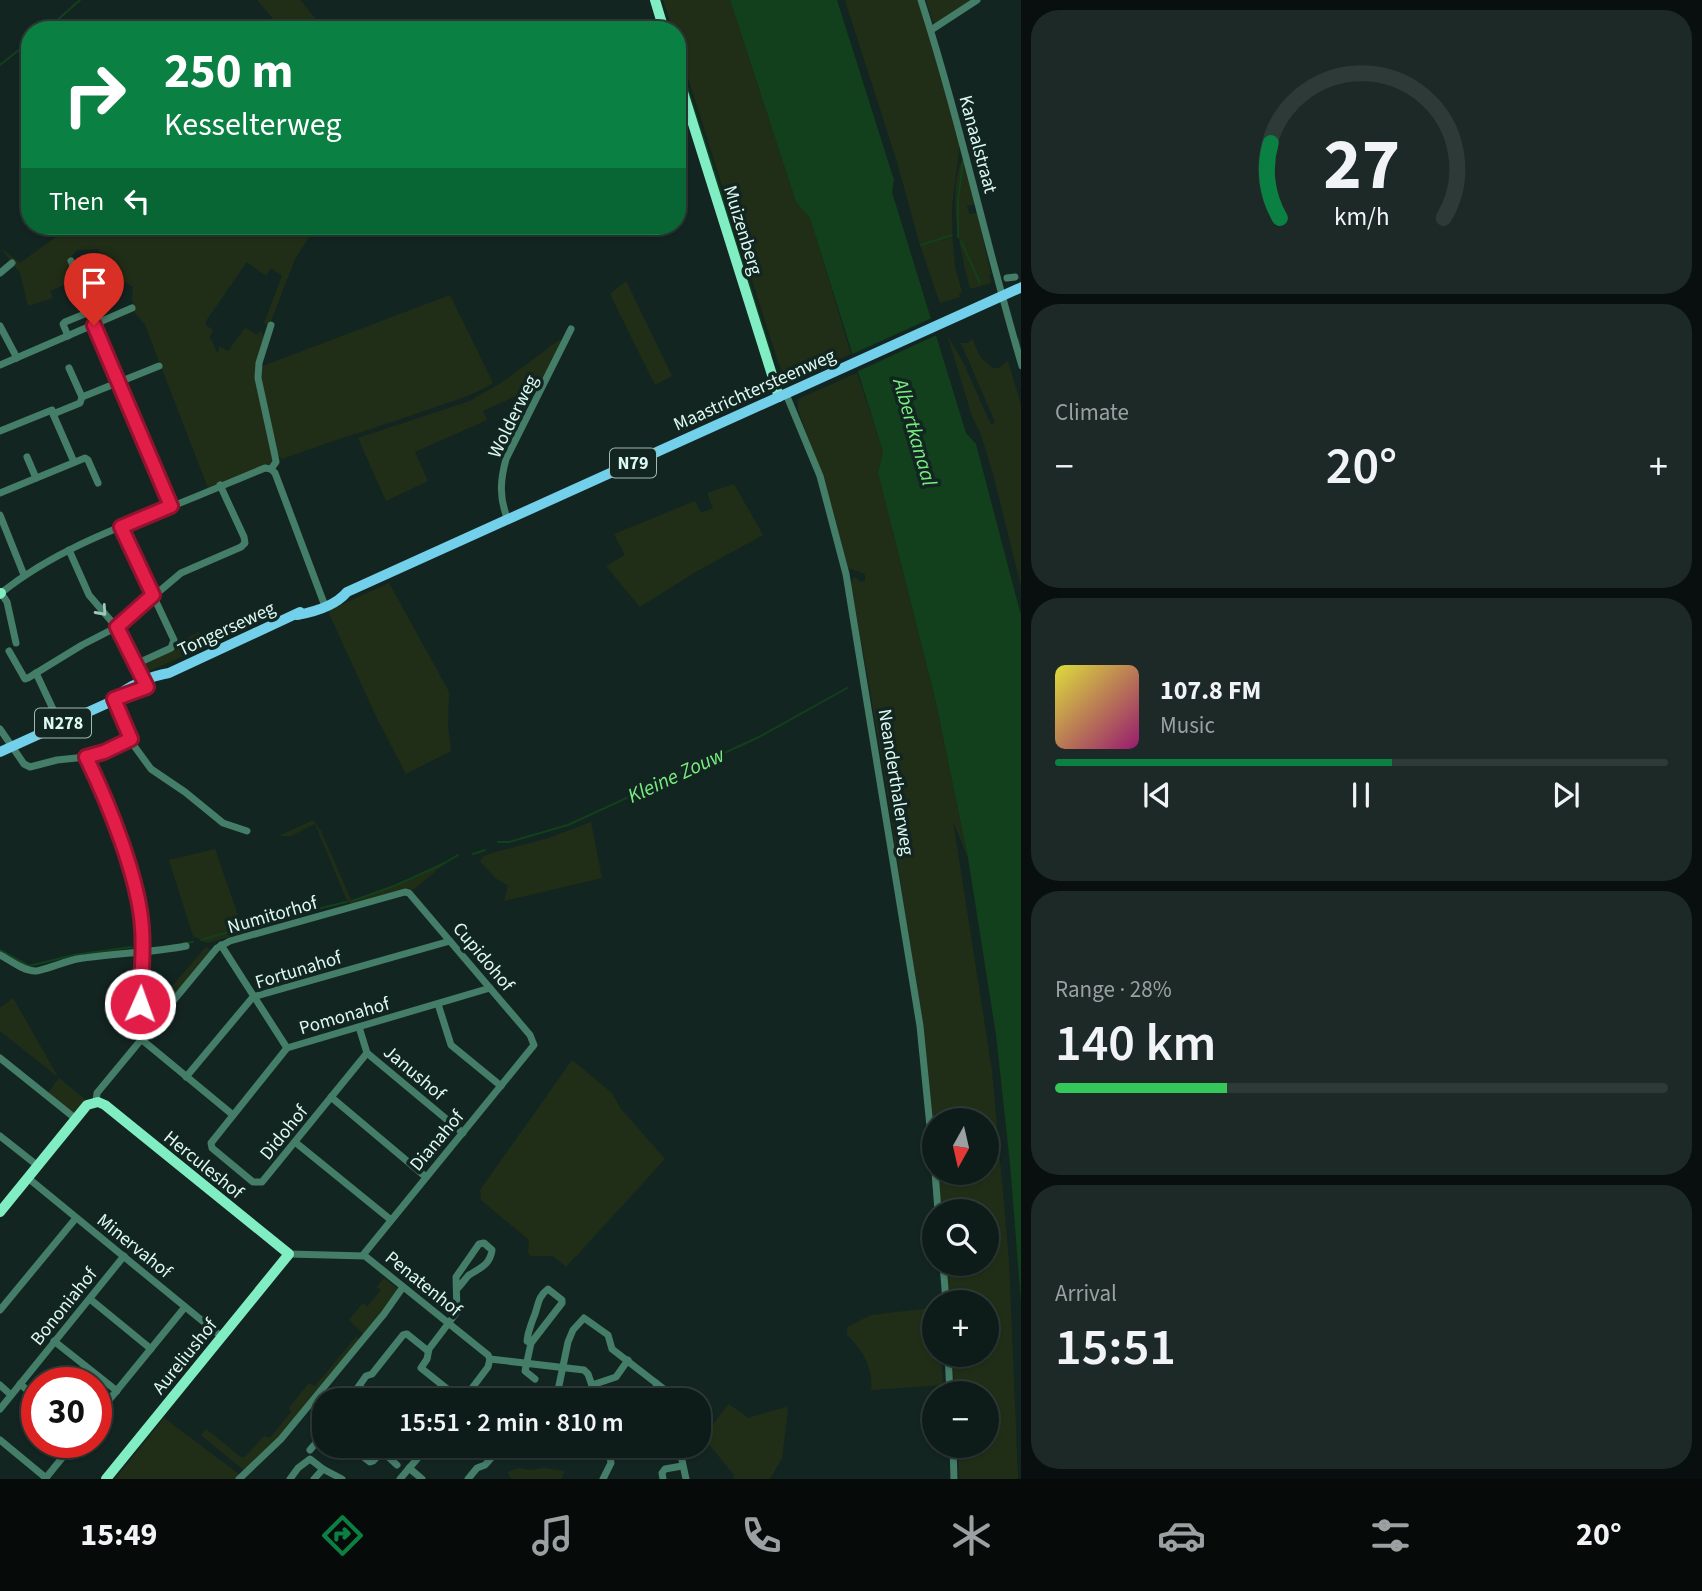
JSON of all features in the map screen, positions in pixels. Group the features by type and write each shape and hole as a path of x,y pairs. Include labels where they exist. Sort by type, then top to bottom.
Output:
{"main road":[{"name":"Maastrichtersteenweg","path":"424,558 1003,296 1015,281"},
{"name":"N278","path":"323,603 341,592 347,592 424,558"},
{"name":"Tongerseweg","path":"0,752 114,699 120,693 146,684 297,615 308,606 323,603"}],"street":[{"path":"655,0 661,21"},
{"name":"Kanaalstraat","path":"921,0 965,150 1021,366"},
{"path":"931,30 977,0"},
{"name":"Muizenberg","path":"686,101 782,396"},
{"path":"71,261 96,320 94,325 171,506"},
{"path":"0,273 12,263"},
{"path":"0,365 132,307"},
{"path":"68,336 63,324 87,313"},
{"path":"271,325 259,363 258,378 276,462 271,469"},
{"path":"0,327 17,358"},
{"name":"Wolderweg","path":"508,520 501,503 501,478 506,459 571,329"},
{"path":"82,397 159,366"},
{"path":"53,414 80,403 82,397 69,368"},
{"name":"Neanderthalerweg","path":"782,396 794,410 820,476 846,574 920,1026 929,1108"},
{"path":"0,431 52,410 74,462"},
{"path":"27,457 36,478"},
{"path":"0,493 74,462 88,459 98,483"},
{"path":"16,643 7,602 1,594 24,575 69,550 121,527 266,468 275,473 323,603"},
{"path":"9,651 25,679 117,627 181,573 243,545 244,537 220,485"},
{"path":"0,515 24,575"},
{"path":"121,527 153,595"},
{"path":"69,550 89,595 117,627 146,684"},
{"path":"80,598 89,595"},
{"name":"Tongerseweg","path":"136,664 174,645 153,595"},
{"path":"33,675 60,724"},
{"path":"114,699 138,754 156,773 185,792 223,823 247,831"},
{"path":"0,729 24,764 30,767 57,760 86,757 131,739"},
{"path":"86,757 132,877 141,919 141,1039 233,1115"},
{"name":"Cupidohof","path":"405,892 411,895 530,1035 534,1045"},
{"name":"Numitorhof","path":"96,1102 97,1093 221,945 405,892"},
{"name":"Fortunahof","path":"187,1077 253,998 450,941"},
{"path":"221,945 288,1048"},
{"path":"0,955 38,972 64,961 111,953 186,946"},
{"name":"Pomonahof","path":"212,1148 211,1143 288,1048 490,988"},
{"path":"438,1004 451,1045 501,1086"},
{"name":"Janushof","path":"359,1027 368,1053 463,1133"},
{"name":"Dianahof","path":"363,1255 534,1045"},
{"name":"Didohof","path":"212,1148 258,1184 262,1182 368,1053"},
{"path":"0,1058 76,1119"},
{"path":"331,1097 426,1177"},
{"path":"0,1212 89,1104 96,1102"},
{"name":"Herculeshof","path":"96,1102 104,1105 289,1254"},
{"path":"0,1136 38,1166"},
{"path":"295,1142 391,1220"},
{"name":"Minervahof","path":"28,1178 222,1337"},
{"path":"0,1310 76,1218"},
{"path":"447,1388 421,1368 427,1359 428,1351 457,1312 456,1277 479,1244 484,1243 492,1250 492,1256 457,1289"},
{"name":"Penatenhof","path":"289,1254 363,1255 490,1359"},
{"name":"Aureliushof","path":"106,1479 289,1254"},
{"name":"Bononiahof","path":"0,1409 124,1256"},
{"path":"239,1479 281,1439 403,1287"},
{"path":"531,1343 527,1341 528,1326 533,1320 537,1301 548,1289 562,1300 562,1303 531,1343 525,1371 535,1379"},
{"path":"90,1298 151,1349"},
{"path":"112,1397 185,1307"},
{"path":"559,1388 573,1330 584,1318 608,1335 612,1349 662,1388"},
{"path":"360,1387 403,1335 407,1334 428,1351"},
{"path":"54,1341 117,1391"},
{"path":"472,1388 488,1367 490,1359 584,1370 593,1388"},
{"path":"592,1385 616,1377 628,1360"},
{"path":"656,1383 657,1388"},
{"path":"0,1385 11,1395"},
{"path":"0,1440 46,1478 62,1458"},
{"path":"389,1458 397,1465"},
{"path":"400,1479 418,1458"},
{"path":"468,1479 477,1468 485,1465 491,1458"},
{"path":"603,1479 611,1463 610,1458"},
{"path":"681,1458 686,1479"},
{"path":"953,1458 954,1479"},
{"path":"290,1479 304,1462 310,1459 342,1479"},
{"path":"663,1476 665,1469 682,1466"},
{"path":"409,1468 422,1479"},
{"path":"314,1479 323,1469"}],"shaded area":[{"path":"257,0 300,0 318,21 275,21"},
{"path":"663,0 730,0 796,202 810,217 851,354 790,382 786,380 777,359 686,71 686,21 670,21"},
{"path":"845,0 919,0 960,142 952,205 952,235 955,267 962,292 959,293 960,297 940,303"},
{"path":"926,0 972,0 936,25"},
{"path":"963,158 975,204 967,206 969,214 977,213 991,274 991,283 970,289 959,241 955,205 958,172"},
{"path":"59,235 310,235 295,259 269,326 264,323 282,276 271,268 266,276 247,262 206,321 206,325 213,330 210,337 218,354 219,346 228,351 245,328 257,335 261,331 264,336 256,378 273,454 272,463 208,488 145,325 132,309 135,307 132,300 133,287 105,271 101,262 104,256 98,249 77,250 70,258 71,269 66,271 71,282 50,291 53,298 28,306 20,273 0,247 20,263"},
{"path":"626,281 672,376 655,385 610,294"},
{"path":"450,295 493,383 469,395 409,416 282,459 279,456 260,381 260,367"},
{"path":"947,334 965,366 991,425 995,422 961,343 968,343 972,339 981,358 993,368 999,368 1008,361 1021,405 1021,586 993,474"},
{"path":"559,340 562,341 540,385 483,411 487,420 415,452 428,481 386,501 358,438 470,401 504,381"},
{"path":"857,373 883,452 878,473 935,698 968,858 953,821 992,1071 995,1108 929,1108 898,866 850,583 855,577 861,582 865,581 865,574 848,568 833,511 798,409 798,399"},
{"path":"734,484 763,535 692,574 640,607 606,566 625,555 614,534 695,501 701,513 713,508 707,493"},
{"path":"389,583 449,692 448,726 451,751 406,774 328,611"},
{"path":"199,632 206,646 147,672 145,664 174,650 179,642"},
{"path":"313,820 321,831 352,902 406,881 450,859 413,890 409,888 354,904 348,903 315,824 291,836 279,836"},
{"path":"591,822 602,878 504,901 508,886 495,878 480,861 492,853 549,838"},
{"path":"215,849 244,933 207,943 193,936 169,860"},
{"path":"206,947 212,951 147,1029 142,1026 144,993 150,991 156,1005"},
{"path":"13,998 58,1077 0,1031 0,1008"},
{"path":"572,1060 612,1093 621,1109 665,1159 566,1267 553,1256 531,1256 528,1253 529,1240 481,1200 480,1190"},
{"path":"59,1078 86,1100 74,1114 48,1093"},
{"path":"999,1149 1009,1261 1018,1479 959,1479 958,1458 999,1458 999,1381 954,1381 953,1367 999,1367 999,1290 946,1290 945,1276 999,1276 999,1199 939,1199 938,1185 999,1185"},
{"path":"384,1278 400,1291 364,1335 349,1320 363,1303 367,1307 381,1290 377,1287"},
{"path":"922,1309 922,1367 942,1367 943,1381 922,1381 922,1386 871,1390 869,1367 858,1346 847,1335 847,1327 871,1315"},
{"path":"356,1337 361,1340 321,1388 312,1388 312,1399 246,1472 201,1435 206,1429 241,1457 245,1457 264,1436 270,1438 309,1383 315,1386"},
{"path":"729,1404 748,1418 786,1407 788,1409 782,1458 770,1479 733,1479 734,1475 711,1447 711,1427"},
{"path":"164,1418 240,1475 239,1479 115,1479"},
{"path":"518,1468 564,1471 562,1479 511,1479 508,1472"}],"water":[{"name":"Albertkanaal","path":"730,0 837,0 894,180 892,192 966,433 976,444 1021,614 1021,1303 996,1035 968,858 935,698 878,473 883,452 810,218 796,202"}],"pier":[{"path":"934,317 939,334 854,373 848,356"}],"waterway":[{"path":"56,21 80,0"},
{"path":"0,65 21,48"},
{"path":"686,84 713,168"},
{"path":"958,237 958,201 963,161"},
{"path":"714,171 771,354"},
{"path":"921,245 952,235"},
{"path":"961,241 980,283"},
{"path":"1018,339 1020,348"},
{"name":"Kleine Zouw","path":"498,842 509,842 568,825 759,737 847,688"},
{"name":"Kleine Zouw","path":"473,854 485,850"},
{"name":"Kleine Zouw","path":"352,901 394,886 458,855"},
{"name":"Kleine Zouw","path":"248,926 346,902"},
{"name":"Kleine Zouw","path":"201,940 242,928"},
{"name":"Kleine Zouw","path":"186,943 193,942"},
{"name":"Kleine Zouw","path":"0,950 29,966 74,955 132,947"}],"route":[{"path":"94,325 171,506 121,527 153,595 117,627 147,687 114,699 131,739 86,757 113,821 139,900 143,932 140,1004"}]}
